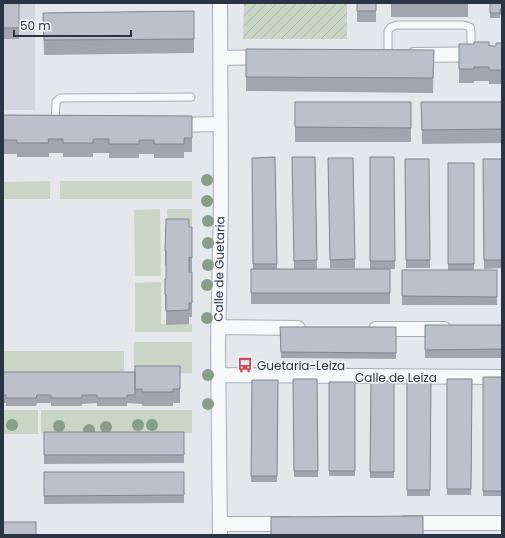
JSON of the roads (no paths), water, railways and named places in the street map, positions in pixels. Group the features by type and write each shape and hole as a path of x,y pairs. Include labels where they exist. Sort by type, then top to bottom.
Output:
{"street":[{"name":"Calle de Guetaria","path":"220,3 221,206 218,327 220,530"},
{"path":"372,56 502,54"},
{"path":"220,58 276,57"},
{"path":"162,125 220,124"},
{"path":"40,125 70,125"},
{"path":"218,327 310,328"},
{"path":"364,329 456,329"},
{"name":"Calle de Leiza","path":"218,376 502,377"},
{"path":"394,523 502,524"},
{"path":"220,530 300,524"}],"lane":[{"path":"388,56 388,31 391,27 397,25 463,24 470,27 472,54"},
{"path":"55,125 56,102 58,98 191,97"}],"place":[{"name":"Guetaria-Leiza","path":"245,365"}]}
